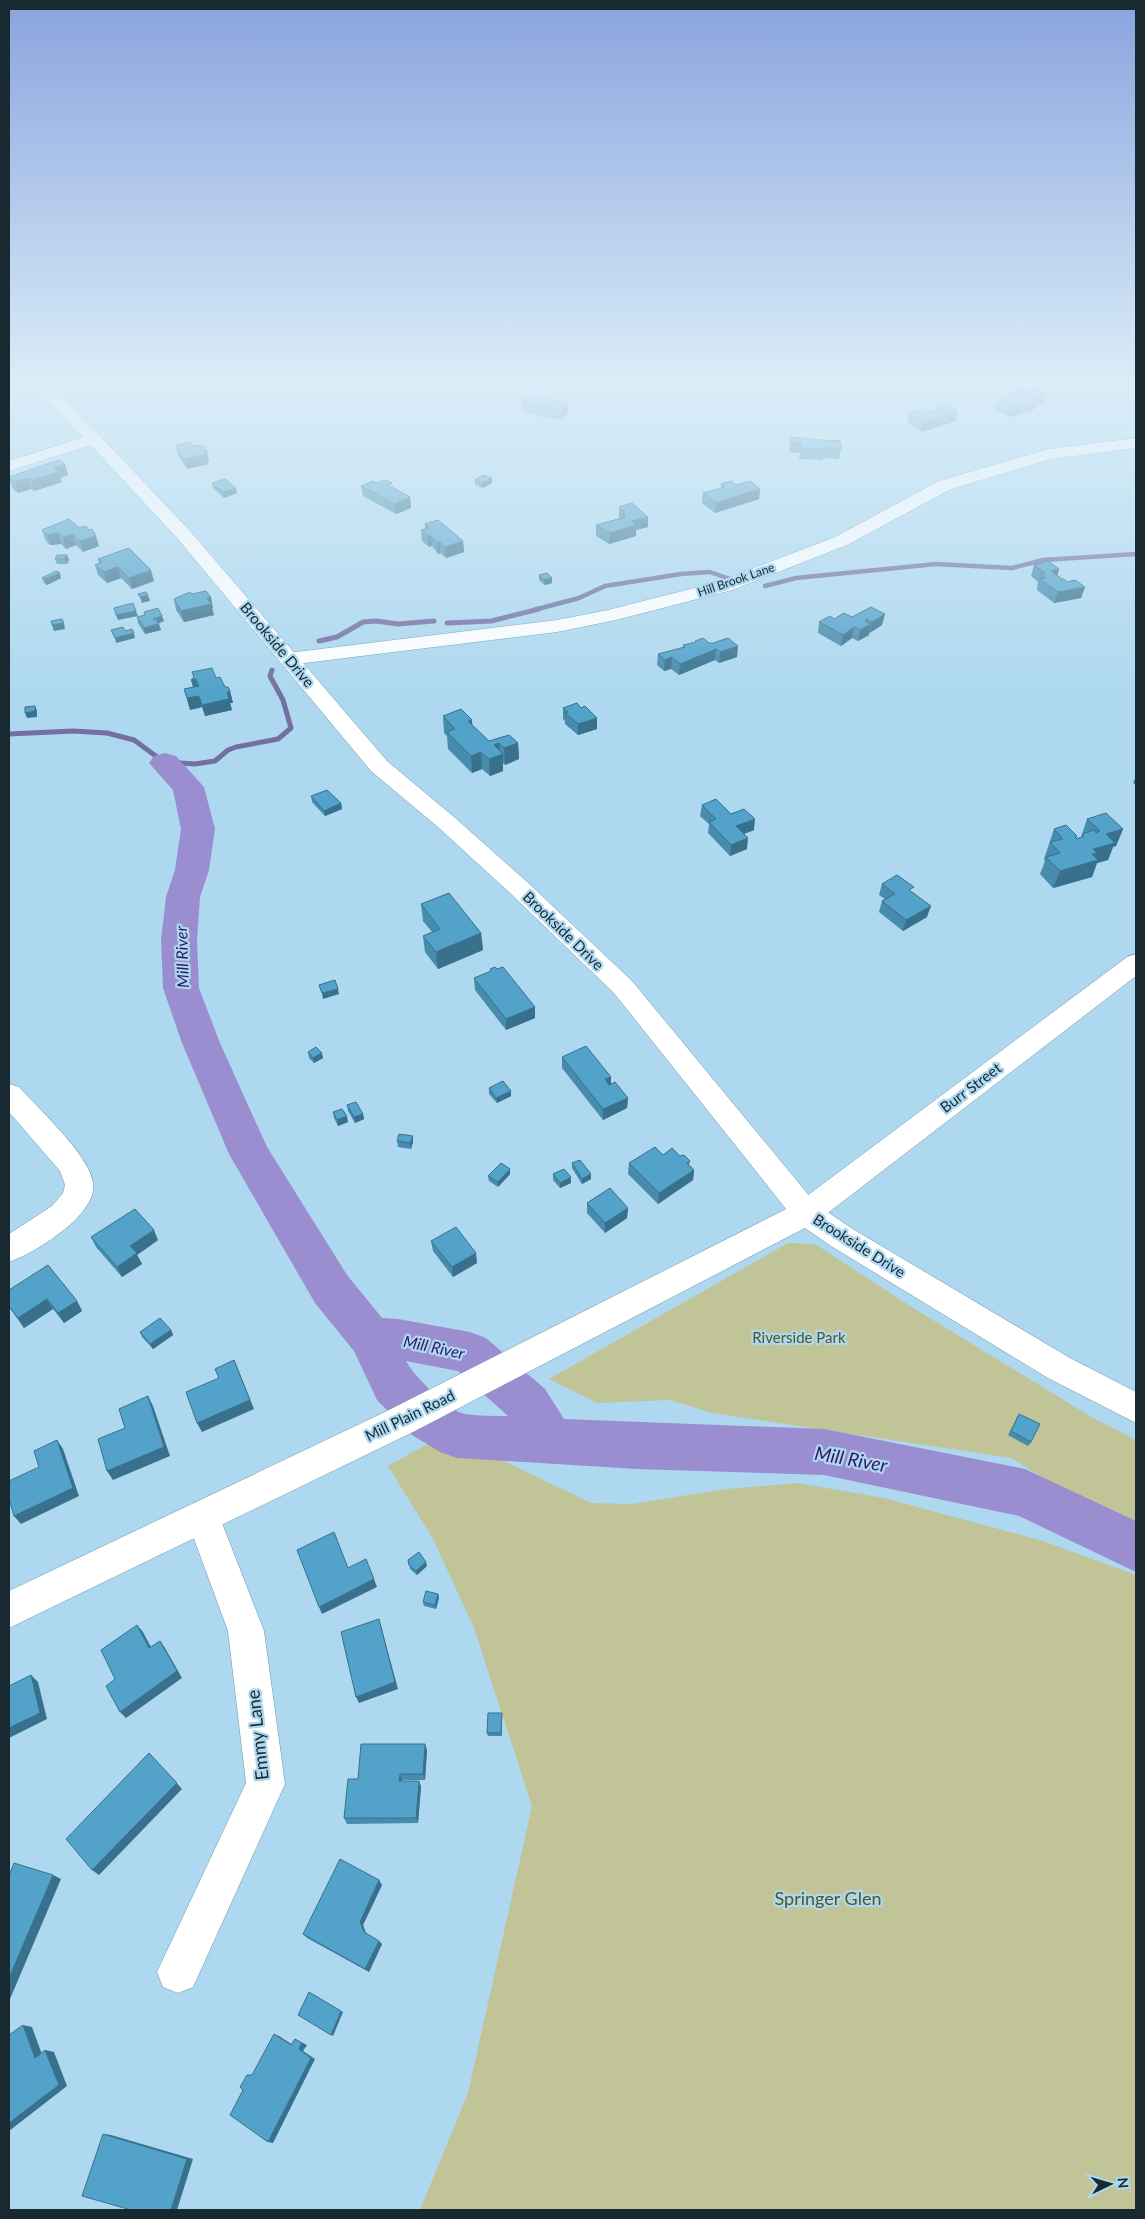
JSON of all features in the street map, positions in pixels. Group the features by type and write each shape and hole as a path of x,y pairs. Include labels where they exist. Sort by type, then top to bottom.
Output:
{"main road":[{"name":"Brookside Drive","path":"141,490 184,535 379,766 496,868 623,987 806,1213 841,1237 1059,1368 1136,1408"},
{"name":"Hill Brook Lane","path":"288,659 557,626 609,616 725,586 841,541 937,490"},
{"name":"Burr Street","path":"806,1213 1136,963"},
{"path":"9,1094 70,1164 76,1174 79,1185 75,1200 67,1211 9,1249"},
{"name":"Mill Plain Road","path":"9,1610 399,1422 806,1213"},
{"name":"Emmy Lane","path":"178,1972 266,1784 246,1632 203,1516"}],"green space":[{"name":"Riverside Park","path":"788,1243 815,1244 910,1306 1093,1418 1136,1440 1136,1529 1095,1510 1011,1458 713,1413 669,1400 597,1403 549,1379"},
{"name":"Springer Glen","path":"431,1442 506,1462 591,1503 631,1504 726,1489 797,1483 884,1498 1043,1541 1136,1575 1136,2210 420,2210 468,2093 532,1806 474,1628 433,1539 388,1466"}],"building":[{"path":"368,490 396,490 410,497 395,504"},
{"path":"716,490 758,490 716,503 703,493"},
{"path":"632,503 648,517 631,521 636,525 610,533 596,525 626,517 623,515 625,514 623,512 625,512 619,507"},
{"path":"69,519 79,528 86,526 89,530 92,529 96,536 80,541 73,534 63,538 58,533 47,535 42,530"},
{"path":"438,520 463,541 445,547 421,530 429,528 425,524"},
{"path":"129,548 151,570 129,578 118,567 104,572 95,565 102,562 98,559"},
{"path":"57,555 67,555 65,559 55,559"},
{"path":"1048,561 1059,569 1051,571 1062,579 1067,582 1075,580 1085,587 1058,592 1040,579 1046,578 1041,574 1045,573 1034,565"},
{"path":"56,571 60,573 45,579 42,578"},
{"path":"547,573 552,578 544,580 539,575"},
{"path":"206,591 211,597 207,598 211,604 181,611 174,599 190,592 192,594"},
{"path":"146,592 148,595 140,597 138,594"},
{"path":"133,603 136,611 116,615 114,608"},
{"path":"871,607 885,614 872,622 867,619 865,621 871,624 860,630 854,627 843,635 819,622 830,616 834,619 844,613 852,617"},
{"path":"158,608 162,616 153,619 156,619 159,624 144,628 137,617 145,615 144,612"},
{"path":"62,619 64,623 52,625 51,621"},
{"path":"123,627 125,631 132,629 134,633 115,638 111,630"},
{"path":"703,638 709,643 713,643 728,638 738,646 720,652 716,649 680,664 672,657 665,660 658,654 685,647 683,645"},
{"path":"212,668 216,678 220,677 225,687 228,687 230,691 227,692 229,699 202,705 199,696 187,698 184,689 199,686 196,679 191,680 194,677 192,672"},
{"path":"577,703 581,708 585,706 597,718 578,724 565,713 568,712 563,708"},
{"path":"35,706 35,711 25,713 25,707"},
{"path":"461,709 472,720 468,721 489,741 509,735 518,743 504,748 499,743 494,745 503,754 489,759 481,752 471,756 447,732 455,729 443,716"},
{"path":"327,790 341,803 324,811 311,796"},
{"path":"716,799 731,814 744,809 755,819 736,826 748,838 731,845 709,822 716,819 702,805"},
{"path":"1106,813 1123,829 1106,834 1115,843 1093,849 1097,853 1092,854 1098,860 1060,871 1046,857 1060,853 1050,842 1063,839 1054,829 1066,825 1077,836 1075,837 1077,839 1084,836 1082,834 1094,830 1096,833 1100,831 1087,819"},
{"path":"897,875 914,887 909,890 931,906 906,920 882,901 895,894 882,884"},
{"path":"449,893 481,933 436,952 423,936 440,929 421,904"},
{"path":"495,967 497,969 503,967 535,1007 506,1019 474,978 491,971 490,969"},
{"path":"335,980 338,989 322,993 319,985"},
{"path":"586,1046 611,1077 605,1079 609,1085 615,1082 628,1098 603,1109 562,1057"},
{"path":"316,1047 322,1053 313,1058 308,1052"},
{"path":"503,1081 511,1091 496,1098 489,1088"},
{"path":"356,1102 363,1114 354,1117 347,1105"},
{"path":"342,1109 347,1116 337,1120 333,1112"},
{"path":"399,1134 413,1136 410,1143 397,1141"},
{"path":"655,1147 663,1155 672,1148 680,1156 684,1155 690,1161 687,1163 694,1170 659,1193 629,1163"},
{"path":"580,1160 591,1174 582,1179 572,1163"},
{"path":"501,1163 510,1169 498,1182 488,1176"},
{"path":"564,1169 571,1177 560,1183 553,1174"},
{"path":"610,1188 628,1208 605,1223 587,1203"},
{"path":"135,1209 154,1230 130,1246 137,1253 117,1267 91,1237"},
{"path":"456,1227 476,1253 452,1267 431,1241"},
{"path":"48,1265 77,1301 58,1313 47,1299 18,1318 9,1306 9,1290"},
{"path":"160,1318 171,1330 150,1344 140,1332"},
{"path":"234,1360 250,1400 197,1423 186,1392 219,1378 215,1369"},
{"path":"148,1396 164,1447 107,1471 98,1439 125,1428 119,1409"},
{"path":"1019,1414 1040,1424 1031,1442 1011,1431"},
{"path":"57,1440 73,1488 14,1516 9,1499 9,1481 39,1467 34,1451"},
{"path":"334,1532 348,1568 366,1559 374,1579 319,1607 297,1550"},
{"path":"419,1552 426,1562 416,1571 409,1565 408,1560"},
{"path":"426,1591 438,1594 435,1605 423,1602"},
{"path":"379,1619 395,1682 356,1697 341,1632"},
{"path":"137,1625 149,1648 160,1641 177,1671 120,1712 106,1686 115,1679 101,1650"},
{"path":"31,1675 40,1713 9,1728 9,1686"},
{"path":"488,1713 502,1713 501,1733 487,1733"},
{"path":"361,1744 425,1744 423,1774 400,1774 399,1781 419,1781 416,1818 344,1818 348,1779 358,1779"},
{"path":"149,1753 177,1783 92,1870 66,1839"},
{"path":"340,1859 379,1880 360,1922 364,1932 379,1941 365,1969 303,1934"},
{"path":"14,1863 53,1875 9,1978 9,1876"},
{"path":"309,1992 341,2011 331,2035 298,2015"},
{"path":"23,2025 35,2058 45,2050 59,2085 9,2123 9,2035"},
{"path":"274,2034 291,2045 295,2039 302,2043 299,2049 311,2058 268,2142 230,2115 243,2090 240,2087 247,2075 252,2075"},
{"path":"103,2134 187,2159 171,2210 131,2210 82,2196"}],"waterway":[{"path":"765,586 796,578 936,564 1012,568 1043,560 1136,554"},
{"path":"534,610 579,598 605,586 681,574 710,572 730,579"},
{"path":"447,623 491,621 539,609"},
{"path":"319,641 337,637 363,622 376,621 398,624 434,621"},
{"path":"9,734 73,731 107,733 134,740 164,762 195,764 215,761 228,750 278,739 291,728 283,700 270,676 272,670"},
{"name":"Mill River","path":"165,763 188,787 198,829 192,870 183,897 179,940 181,988 201,1043 250,1154 331,1289 370,1337"},
{"name":"Mill River","path":"370,1337 398,1339 470,1353 528,1404 550,1440"},
{"name":"Mill River","path":"370,1337 394,1385 429,1419 457,1436 637,1446 824,1452 1025,1493 1136,1547"}]}
